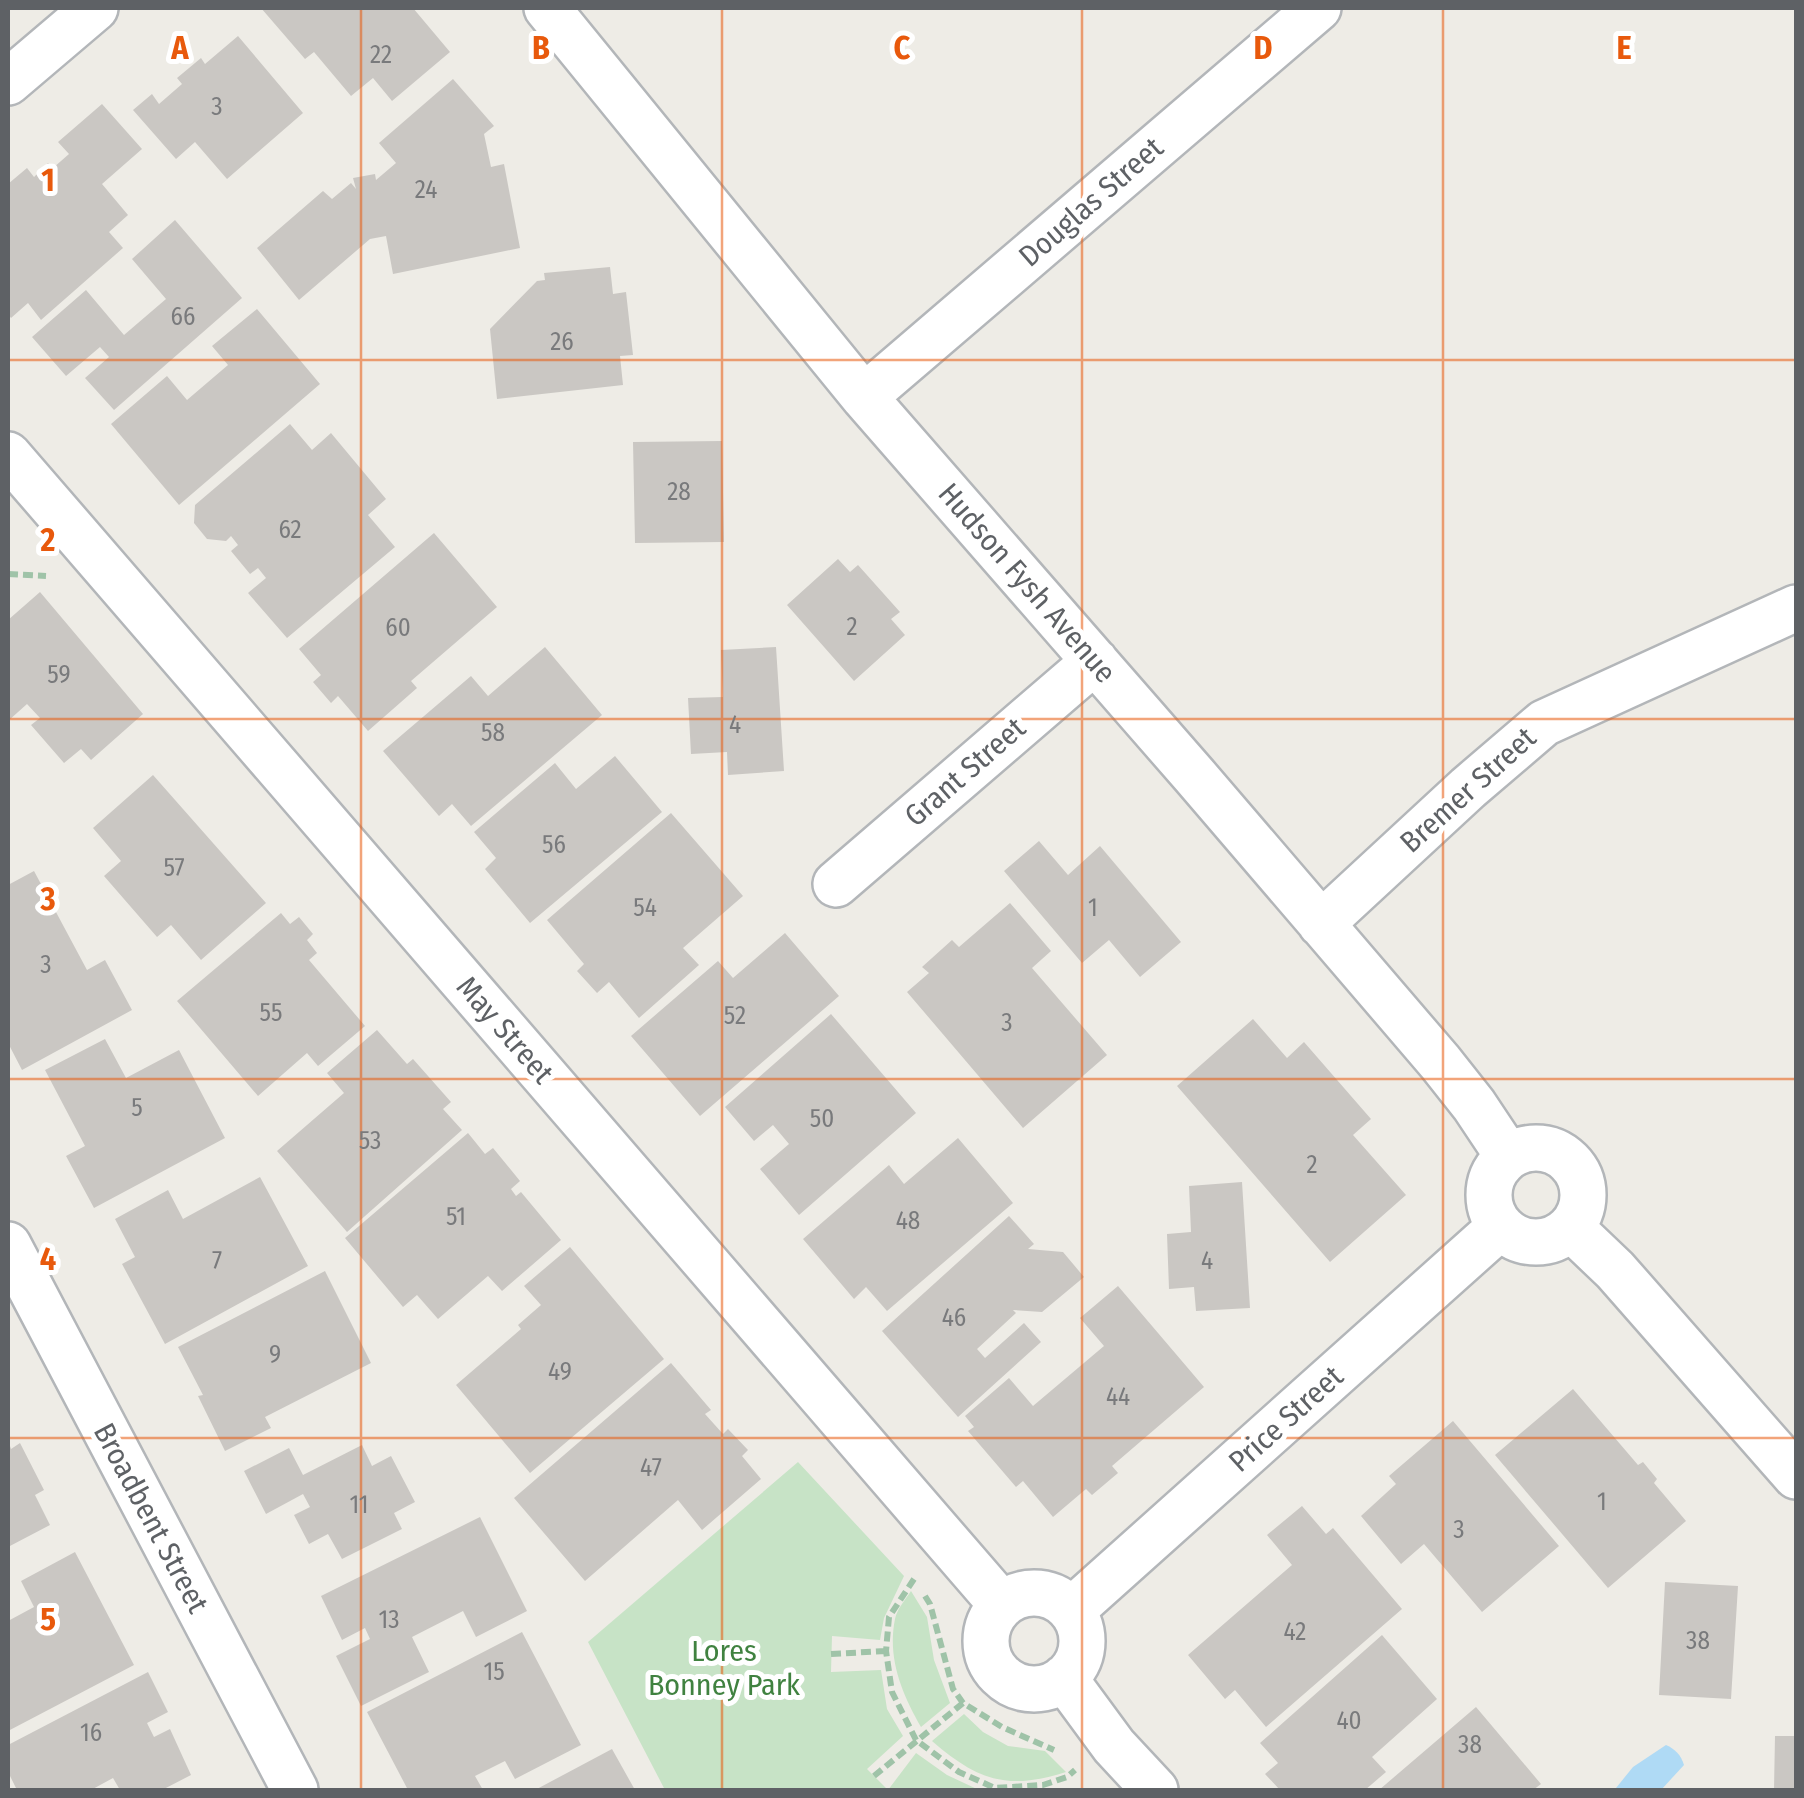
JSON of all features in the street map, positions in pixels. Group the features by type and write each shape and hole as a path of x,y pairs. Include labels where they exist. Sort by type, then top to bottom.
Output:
{"street":[{"path":"8,82 94,8"},
{"name":"Hudson Fysh Avenue","path":"547,8 864,397 1451,1076 1508,1156"},
{"name":"Douglas Street","path":"864,397 1318,8"},
{"name":"May Street","path":"14,474 1002,1605"},
{"name":"Bremer Street","path":"1321,924 1544,723 1796,608"},
{"name":"Grant Street","path":"836,884 1095,661"},
{"path":"1534,1147 1548,1149 1572,1163 1583,1188 1583,1203 1571,1228 1561,1236 1536,1243 1510,1236 1500,1227 1488,1198 1497,1167 1508,1156 1534,1147"},
{"name":"Price Street","path":"1072,1610 1500,1227"},
{"path":"1571,1228 1790,1453"},
{"name":"Broadbent Street","path":"8,1245 296,1790"},
{"path":"1030,1592 1060,1599 1079,1623 1081,1653 1075,1668 1050,1687 1018,1686 1004,1678 993,1666 987,1650 991,1618 1002,1605 1030,1592"},
{"path":"1064,1678 1114,1746 1156,1790"}],"path":[{"path":"8,574 48,576"},
{"path":"1063,1754 1002,1727 963,1703 952,1689 930,1604 914,1578 889,1618 886,1651 892,1692 916,1740 960,1772 995,1789 1042,1785 1067,1777 1076,1769 1085,1780"},
{"path":"831,1654 886,1651"},
{"path":"874,1776 963,1703"}],"green space":[{"name":"Lores Bonney Park","path":"798,1462 904,1576 884,1618 880,1640 832,1636 831,1672 881,1670 887,1709 903,1736 867,1769 888,1790 665,1790 588,1642"},
{"path":"911,1591 927,1617 934,1660 950,1703 921,1727 902,1689 893,1648 896,1615"},
{"path":"964,1714 983,1732 1008,1746 1045,1751 1066,1772 1010,1781 964,1765 932,1741"},
{"path":"916,1753 947,1775 979,1790 888,1790"}],"water":[{"path":"1666,1745 1684,1765 1661,1790 1616,1788 1633,1767"}],"building":[{"path":"261,8 413,8 450,52 392,101 373,78 351,96 314,52 305,59"},
{"path":"238,36 303,113 227,179 195,142 176,159 133,110 152,94 159,104 182,84 177,78 201,58 205,64"},
{"path":"453,79 494,126 484,134 491,167 504,164 520,248 393,274 386,236 370,239 299,300 257,248 323,191 332,199 351,183 356,189 353,178 375,174 376,180 396,163 379,143"},
{"path":"102,104 142,149 102,184 128,215 109,232 123,248 41,320 28,303 11,318 8,184 27,168 34,177 48,163 53,168 69,154 58,142"},
{"path":"175,220 242,298 114,410 85,378 109,357 100,347 66,376 32,337 86,290 124,335 166,299 132,259"},
{"path":"610,267 613,294 626,292 633,355 620,356 623,385 497,399 490,329 537,281 545,280 544,273"},
{"path":"257,309 320,384 179,505 111,424 167,376 187,400 228,365 212,346"},
{"path":"290,424 312,450 331,433 386,499 368,515 395,547 287,638 248,593 266,578 258,568 250,574 231,551 238,545 231,536 226,541 207,539 194,523 195,505"},
{"path":"722,441 724,542 635,543 633,442"},
{"path":"434,533 497,607 411,681 417,688 368,731 338,696 331,703 313,682 321,675 299,649"},
{"path":"838,559 850,572 858,565 900,612 891,619 905,635 854,681 787,605"},
{"path":"40,592 143,714 91,760 81,749 64,763 31,725 40,718 27,704 8,721 8,620"},
{"path":"545,647 602,715 471,826 452,804 439,816 383,751 471,676 488,696"},
{"path":"776,647 784,771 728,775 727,752 691,754 688,698 723,697 721,650"},
{"path":"615,756 662,812 530,923 485,869 496,858 474,832 555,763 576,789"},
{"path":"153,775 266,903 201,960 171,925 157,937 104,876 121,861 93,828"},
{"path":"671,813 743,896 683,948 699,965 639,1018 609,982 597,993 577,971 584,964 547,920"},
{"path":"1039,841 1068,875 1100,846 1181,942 1140,977 1109,940 1082,963 1004,871"},
{"path":"34,871 87,970 105,960 132,1010 22,1070 8,1043 8,885"},
{"path":"1010,903 1051,951 1032,968 1107,1055 1023,1128 907,992 929,973 922,967 952,940 959,947"},
{"path":"281,913 290,924 299,917 313,934 307,940 317,953 309,960 365,1026 318,1066 307,1053 258,1096 177,1001"},
{"path":"785,933 839,996 700,1116 631,1036 718,961 733,978"},
{"path":"831,1014 916,1113 799,1215 760,1169 789,1144 773,1125 754,1141 725,1107"},
{"path":"1253,1019 1287,1058 1304,1042 1371,1119 1353,1135 1406,1195 1330,1262 1177,1086"},
{"path":"377,1030 407,1064 413,1059 451,1102 443,1109 462,1130 347,1232 277,1151 344,1093 327,1073"},
{"path":"105,1039 126,1078 179,1050 225,1138 94,1208 66,1156 85,1146 45,1070"},
{"path":"468,1133 485,1154 493,1148 520,1181 511,1189 516,1196 521,1192 561,1240 502,1291 488,1276 438,1319 417,1295 403,1307 345,1238"},
{"path":"958,1138 1013,1203 887,1311 866,1287 854,1299 803,1239 889,1165 904,1184"},
{"path":"260,1177 308,1266 165,1344 122,1264 135,1257 115,1219 168,1190 183,1219"},
{"path":"1242,1182 1250,1308 1196,1311 1194,1287 1169,1289 1167,1234 1191,1232 1189,1186"},
{"path":"1009,1216 1034,1244 1028,1249 1063,1252 1084,1277 1042,1312 1013,1310 1016,1313 977,1349 985,1358 1024,1323 1041,1342 958,1417 882,1331"},
{"path":"570,1247 664,1359 530,1473 456,1385 521,1329 518,1325 541,1305 524,1286"},
{"path":"325,1271 371,1363 265,1417 271,1428 225,1451 198,1396 203,1395 178,1347"},
{"path":"1118,1286 1204,1387 1112,1466 1118,1473 1092,1495 1086,1489 1053,1517 1023,1481 1016,1487 968,1431 974,1427 965,1416 1009,1378 1033,1406 1104,1346 1080,1318"},
{"path":"671,1363 711,1410 705,1414 723,1434 728,1429 748,1450 742,1456 761,1479 702,1530 678,1500 585,1581 514,1498"},
{"path":"1573,1389 1638,1465 1643,1462 1657,1479 1654,1483 1686,1521 1608,1588 1495,1455"},
{"path":"1453,1421 1559,1546 1482,1612 1424,1544 1401,1564 1361,1516 1396,1484 1389,1476"},
{"path":"8,1440 11,1449 20,1443 44,1490 35,1495 50,1525 8,1547"},
{"path":"362,1445 372,1466 391,1456 415,1502 394,1513 402,1529 342,1559 328,1534 309,1544 294,1515 310,1507 303,1494 266,1514 244,1471 289,1448 303,1475"},
{"path":"1302,1506 1326,1534 1333,1528 1402,1609 1266,1727 1235,1690 1225,1699 1188,1655 1292,1565 1267,1535"},
{"path":"480,1517 527,1611 476,1637 463,1611 412,1637 429,1672 361,1706 336,1656 370,1639 365,1628 342,1640 321,1596"},
{"path":"75,1552 134,1665 8,1731 8,1621 34,1607 21,1581"},
{"path":"1665,1582 1738,1586 1731,1699 1659,1695"},
{"path":"522,1632 581,1745 515,1779 505,1761 475,1776 483,1790 408,1790 367,1712"},
{"path":"1382,1635 1437,1699 1372,1757 1386,1772 1365,1790 1280,1790 1265,1774 1278,1763 1260,1743"},
{"path":"148,1672 168,1712 147,1723 154,1737 170,1729 191,1775 162,1790 120,1790 113,1778 91,1790 17,1790 8,1772 8,1745"},
{"path":"1476,1707 1541,1784 1533,1790 1379,1790"},
{"path":"1775,1736 1796,1736 1796,1790 1774,1790"},
{"path":"612,1749 635,1790 535,1790"}]}
